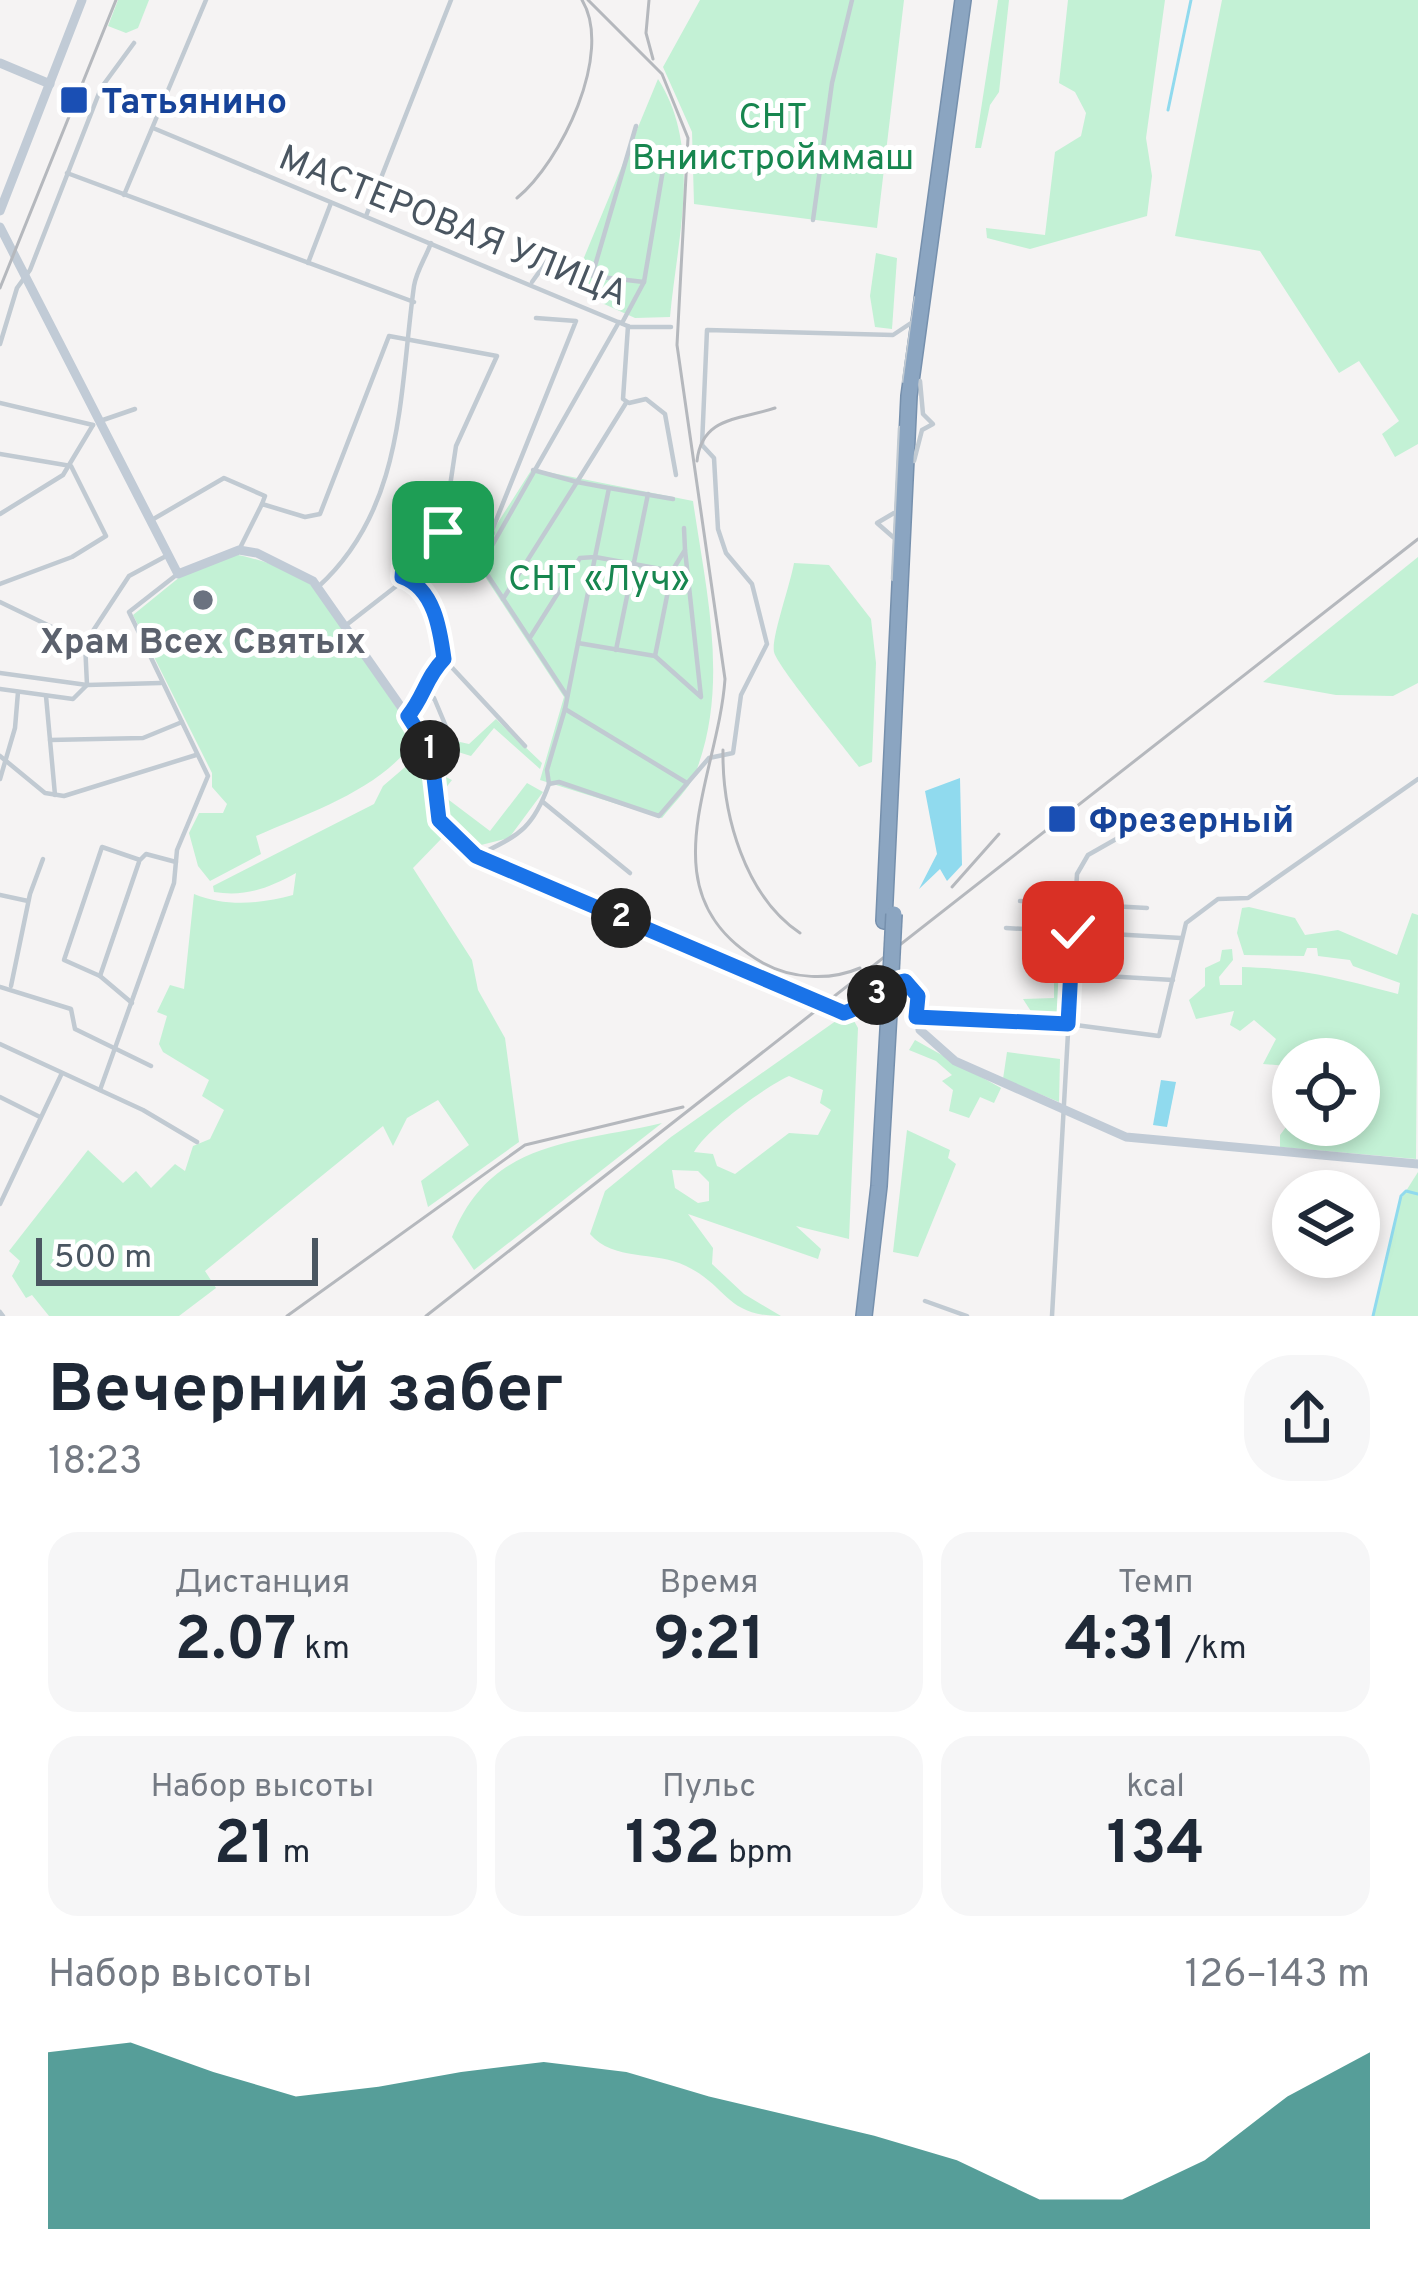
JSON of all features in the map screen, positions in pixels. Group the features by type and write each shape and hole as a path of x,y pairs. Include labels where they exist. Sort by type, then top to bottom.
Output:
{"highway":[{"path":"889,917 906,438 922,288 968,0"},
{"path":"864,1316 879,1186 889,917 920,381 968,0"},
{"path":"854,1316 884,1016"}],"street":[{"path":"0,211 82,0"},
{"path":"124,195 206,0"},
{"path":"366,216 451,0"},
{"path":"813,220 832,83 852,0"},
{"path":"0,344 101,88 134,43"},
{"path":"0,63 50,84"},
{"path":"101,88 158,115"},
{"path":"592,276 636,126"},
{"name":"МАСТЕРОВАЯ УЛИЦА","path":"153,128 532,282 623,324 671,327"},
{"path":"494,532 623,324 644,282 665,158"},
{"path":"67,173 414,302"},
{"path":"308,263 331,203"},
{"path":"0,230 96,424 178,574"},
{"path":"318,587 367,530 396,452 415,279 431,243"},
{"path":"532,282 547,260 592,276 644,282"},
{"path":"897,614 894,513 907,351 922,288"},
{"path":"567,696 481,565 576,321 586,307"},
{"path":"536,318 576,321"},
{"path":"549,784 559,782 659,816 709,758 733,753 741,695 767,644 752,584 726,553 718,529 714,458 702,445 707,330 892,334 911,323"},
{"path":"623,324 621,393 627,402"},
{"path":"892,334 907,351"},
{"path":"262,504 305,517 320,514 389,336 497,356 456,446 443,532"},
{"path":"503,599 627,402 646,399 664,414 676,475"},
{"path":"0,403 96,424 135,410"},
{"path":"0,514 46,488 71,466 96,424"},
{"path":"0,454 71,466"},
{"path":"0,584 72,556 106,536 71,466"},
{"path":"533,470 674,499"},
{"path":"150,521 224,478 265,496 239,550"},
{"path":"476,856 516,839 544,802 609,488"},
{"path":"616,650 648,494"},
{"path":"893,537 877,524 894,513"},
{"path":"578,644 655,656 700,697 684,528"},
{"path":"344,626 402,577 409,544 417,536 494,532"},
{"path":"100,1090 118,1051 174,883 176,862 207,786 199,754 129,612 178,574 239,550 290,567 318,587 431,752 434,809 447,831 476,856 844,1013 867,1004 893,982 905,981 918,996 916,1017 923,1036 955,1061 1145,1141 1418,1164"},
{"path":"655,656 672,572 685,550"},
{"path":"88,685 85,643 129,576 168,555"},
{"path":"530,638 580,558 672,572"},
{"path":"402,577 425,595 444,659 525,746"},
{"path":"0,602 85,643"},
{"path":"408,716 422,700 425,680 444,659"},
{"path":"0,673 88,685 163,683"},
{"path":"0,689 73,699 88,685"},
{"path":"0,778 18,692"},
{"path":"46,696 55,795"},
{"path":"422,700 434,698 450,736 431,752"},
{"path":"565,709 687,783"},
{"path":"50,740 143,738 182,722"},
{"path":"55,795 199,754"},
{"path":"3,758 55,795"},
{"path":"916,1017 1068,1024 1160,1036 1186,923 1218,898 1248,898 1418,778"},
{"path":"544,802 631,873"},
{"path":"1052,1316 1079,862 1125,834"},
{"path":"133,1004 100,976 64,960 102,847 140,860"},
{"path":"100,976 140,860 146,854 176,862"},
{"path":"11,986 28,901 43,859"},
{"path":"0,895 28,901"},
{"path":"1020,901 1147,908"},
{"path":"1006,928 1180,938"},
{"path":"1071,974 1173,980"},
{"path":"0,987 11,986 71,1009 74,1029 151,1066"},
{"path":"0,1044 197,1142"},
{"path":"0,1204 61,1075"},
{"path":"0,1097 40,1117"},
{"path":"926,1301 968,1316"}],"green space":[{"path":"118,0 149,0 138,28 126,33 108,26"},
{"name":"СНТ Вниистройммаш","path":"700,0 904,0 877,228 694,204 692,132 663,67"},
{"path":"998,0 1009,0 999,92 990,105 981,148 975,148"},
{"path":"1068,0 1165,0 1146,138 1152,176 1147,216 1030,249 987,238 986,228 1045,235 1055,152 1081,136 1086,113 1075,92 1059,83"},
{"path":"1222,0 1418,0 1418,444 1395,457 1382,434 1399,421 1359,361 1339,373 1260,251 1175,236"},
{"path":"658,79 680,135 684,195 670,317 635,318 571,289"},
{"path":"876,253 897,258 892,329 875,327 870,296"},
{"name":"СНТ «Луч»","path":"532,469 693,501 712,638 711,707 695,774 662,818 540,780 564,697 474,560"},
{"path":"234,554 276,566 316,588 417,738 365,785 256,836 261,854 210,881 198,866 189,833 199,813 223,813 227,804 212,787 212,773 133,615 181,576"},
{"path":"1418,557 1418,683 1393,696 1336,695 1263,682"},
{"path":"794,563 829,565 871,619 876,663 872,762 859,767 774,652"},
{"path":"496,719 542,763 540,769 494,728 471,756 442,747 451,740 469,744"},
{"path":"425,750 431,809 444,836 413,868 472,960 478,990 505,1038 519,1142 428,1207 421,1181 469,1145 438,1100 407,1118 393,1146 383,1126 205,1271 216,1288 179,1316 49,1316 32,1295 26,1298 12,1276 20,1261 9,1251 88,1150 123,1183 136,1171 151,1188 175,1164 185,1171 193,1146 210,1139 224,1110 202,1096 209,1080 163,1052 159,1044 167,1016 157,1012 170,985 184,989 194,894 243,903 293,895 296,873 247,892 214,892 213,886 374,804 383,786"},
{"path":"434,764 437,773 452,780 441,794 490,831 527,783 543,792 509,838 473,847 443,810"},
{"path":"1242,908 1295,918 1305,935 1338,930 1397,955 1412,913 1418,915 1416,1159 1280,1147 1380,1146 1380,1038 1275,1038 1254,1020 1240,1031 1230,1025 1234,1011 1196,1019 1189,1000 1205,986 1205,968 1220,961 1222,950 1232,949 1233,960 1219,977 1220,985 1242,985 1242,967 1304,972 1398,994 1400,983 1353,966 1350,960 1318,956 1317,948 1307,948 1304,956 1244,955 1237,933"},
{"path":"1066,968 1063,1018 1034,1016 1023,999 1054,998 1054,973"},
{"path":"840,1018 853,1019 858,1028 849,1239 796,1226 821,1249 818,1259 688,1214 713,1248 712,1264 744,1294 781,1316 748,1311 686,1266 611,1249 590,1234 605,1191 671,1137","holes":["789,1076 823,1090 820,1103 831,1110 818,1135 789,1133 735,1174 717,1166 713,1154 694,1152 737,1110","672,1170 698,1171 709,1182 709,1201 698,1203 675,1188"]},
{"path":"915,1040 1001,1088 994,1103 980,1097 969,1118 949,1111 953,1090 942,1081 952,1075 936,1061 909,1050"},
{"path":"1007,1052 1060,1059 1059,1102 1003,1079"},
{"path":"662,1123 474,1270 452,1237 469,1205 512,1163 567,1142"},
{"path":"907,1130 950,1150 948,1158 956,1164 918,1257 893,1252"},
{"path":"1418,1172 1418,1316 1373,1316 1401,1199"}],"water":[{"path":"960,778 962,865 947,881 940,869 919,889 937,854 925,791"},
{"path":"1161,1080 1176,1082 1167,1127 1153,1125"}],"waterway":[{"path":"1168,110 1191,0"},
{"path":"1373,1316 1401,1196 1406,1191 1418,1194"}],"railway":[{"path":"0,288 116,0"},
{"path":"517,198 550,159 578,105 592,48 582,0"},
{"path":"588,0 662,74 688,138 677,345 725,679 696,833 696,870 705,904 727,935 774,968 824,976 860,968"},
{"path":"649,0 646,33 653,59"},
{"path":"697,461 700,446 715,428 775,408"},
{"path":"426,1316 1418,539"},
{"path":"723,750 727,801 740,852 765,898 800,933"},
{"path":"952,887 999,834"},
{"path":"287,1316 525,1145 683,1107"}],"place":[{"name":"Татьянино","path":"74,100"},
{"name":"Храм Всех Святых","path":"203,600"},
{"name":"Фрезерный","path":"1062,819"}],"route":[{"path":"443,532 417,536 404,551 402,577 425,595 440,631 444,659 425,680 422,700 408,716 431,752 432,798 439,820 476,856 844,1013 867,1004 893,982 905,981 918,996 916,1017 1068,1024 1073,932"}]}
